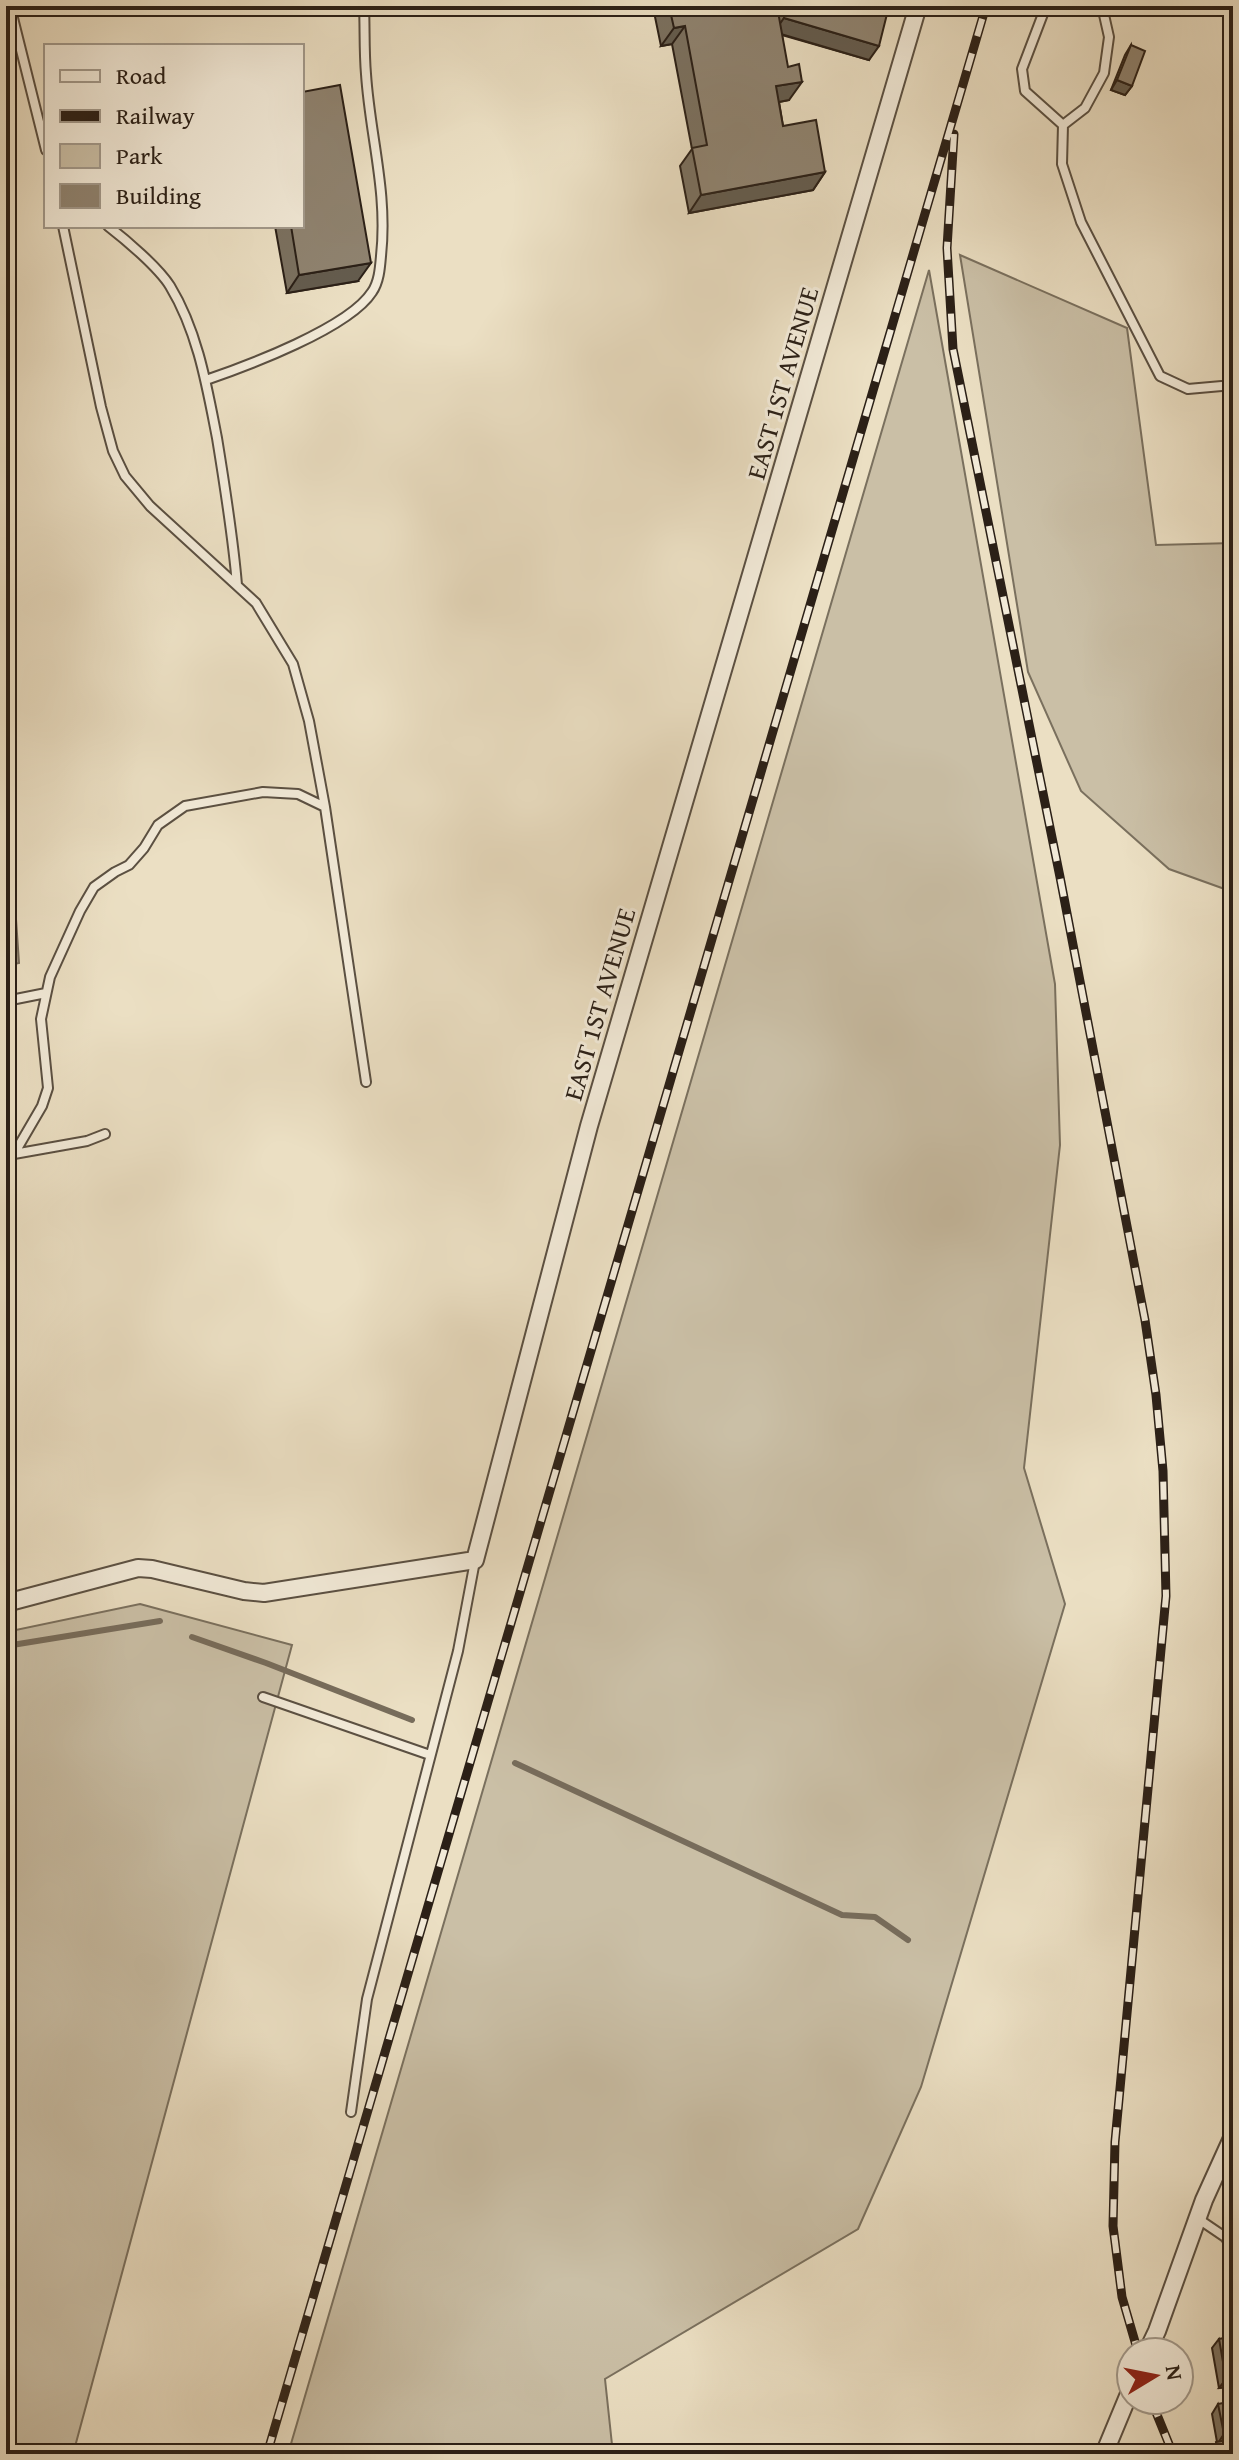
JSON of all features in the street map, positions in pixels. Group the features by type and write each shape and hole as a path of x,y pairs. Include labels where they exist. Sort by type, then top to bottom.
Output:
{"street":[{"name":"EAST 1ST AVENUE","path":"475,1560 589,1126 918,6"},
{"path":"6,1603 138,1568 264,1593 475,1560"},
{"path":"1155,2336 1197,2218 1233,2136"},
{"path":"1104,2454 1120,2416"}],"lane":[{"path":"10,6 44,142"},
{"path":"206,380 257,363 304,340 351,314 372,292 379,273 383,196 366,75 364,6"},
{"path":"1046,6 1022,69 1025,91 1063,125 1062,164 1081,222 1160,376 1188,389 1233,385"},
{"path":"1063,125 1085,108 1104,73 1109,37 1102,6"},
{"path":"63,228 101,407 113,451 125,476 150,506 256,603 293,664 309,721 325,807 366,1082"},
{"path":"111,228 168,284 188,322 206,380 225,485 237,585"},
{"path":"10,1155 42,1106 48,1088 41,1019 46,993 74,924 94,887 129,865 158,825 185,806 263,792 298,794 325,807"},
{"path":"6,1001 46,993"},
{"path":"10,1155 87,1141 105,1134"},
{"path":"351,2112 367,1999 458,1651 475,1560"},
{"path":"1233,1639 1233,1731"},
{"path":"263,1697 430,1755"},
{"path":"1197,2218 1225,2237 1233,2248"}],"green space":[{"path":"960,255 1127,328 1156,545 1233,543 1233,892 1169,869 1081,791 1028,672"},
{"path":"929,270 1055,984 1060,1145 1024,1468 1065,1604 921,2087 858,2229 605,2379 613,2454 288,2454"},
{"path":"140,1604 292,1645 73,2454 6,2454 6,1632"}],"shaded area":[{"path":"6,837 14,890 19,963 6,966"}],"building":[{"path":"669,6 777,6 788,67 799,64 802,82 776,86 783,126 816,120 825,172 701,195 692,148 707,145 685,26 674,28"},
{"path":"787,6 889,6 879,46 784,18"},
{"path":"1131,45 1145,51 1132,86 1117,80"},
{"path":"340,85 371,263 299,275 291,228 304,228 304,92"},
{"path":"1233,2336 1233,2377 1226,2379 1219,2339"},
{"path":"1233,2401 1233,2432 1224,2434 1218,2404"},
{"path":"1233,2439 1233,2454 1218,2454 1216,2442"}],"waterway":[{"path":"6,1646 160,1621"},
{"path":"192,1637 412,1720"},
{"path":"515,1763 842,1915 875,1917 908,1940"}],"railway":[{"path":"267,2454 986,6"},
{"path":"954,134 947,248 953,349 1060,877 1145,1320 1163,1471 1166,1596 1115,2142 1113,2226 1122,2297 1133,2336"},
{"path":"1158,2416 1173,2454"}]}
